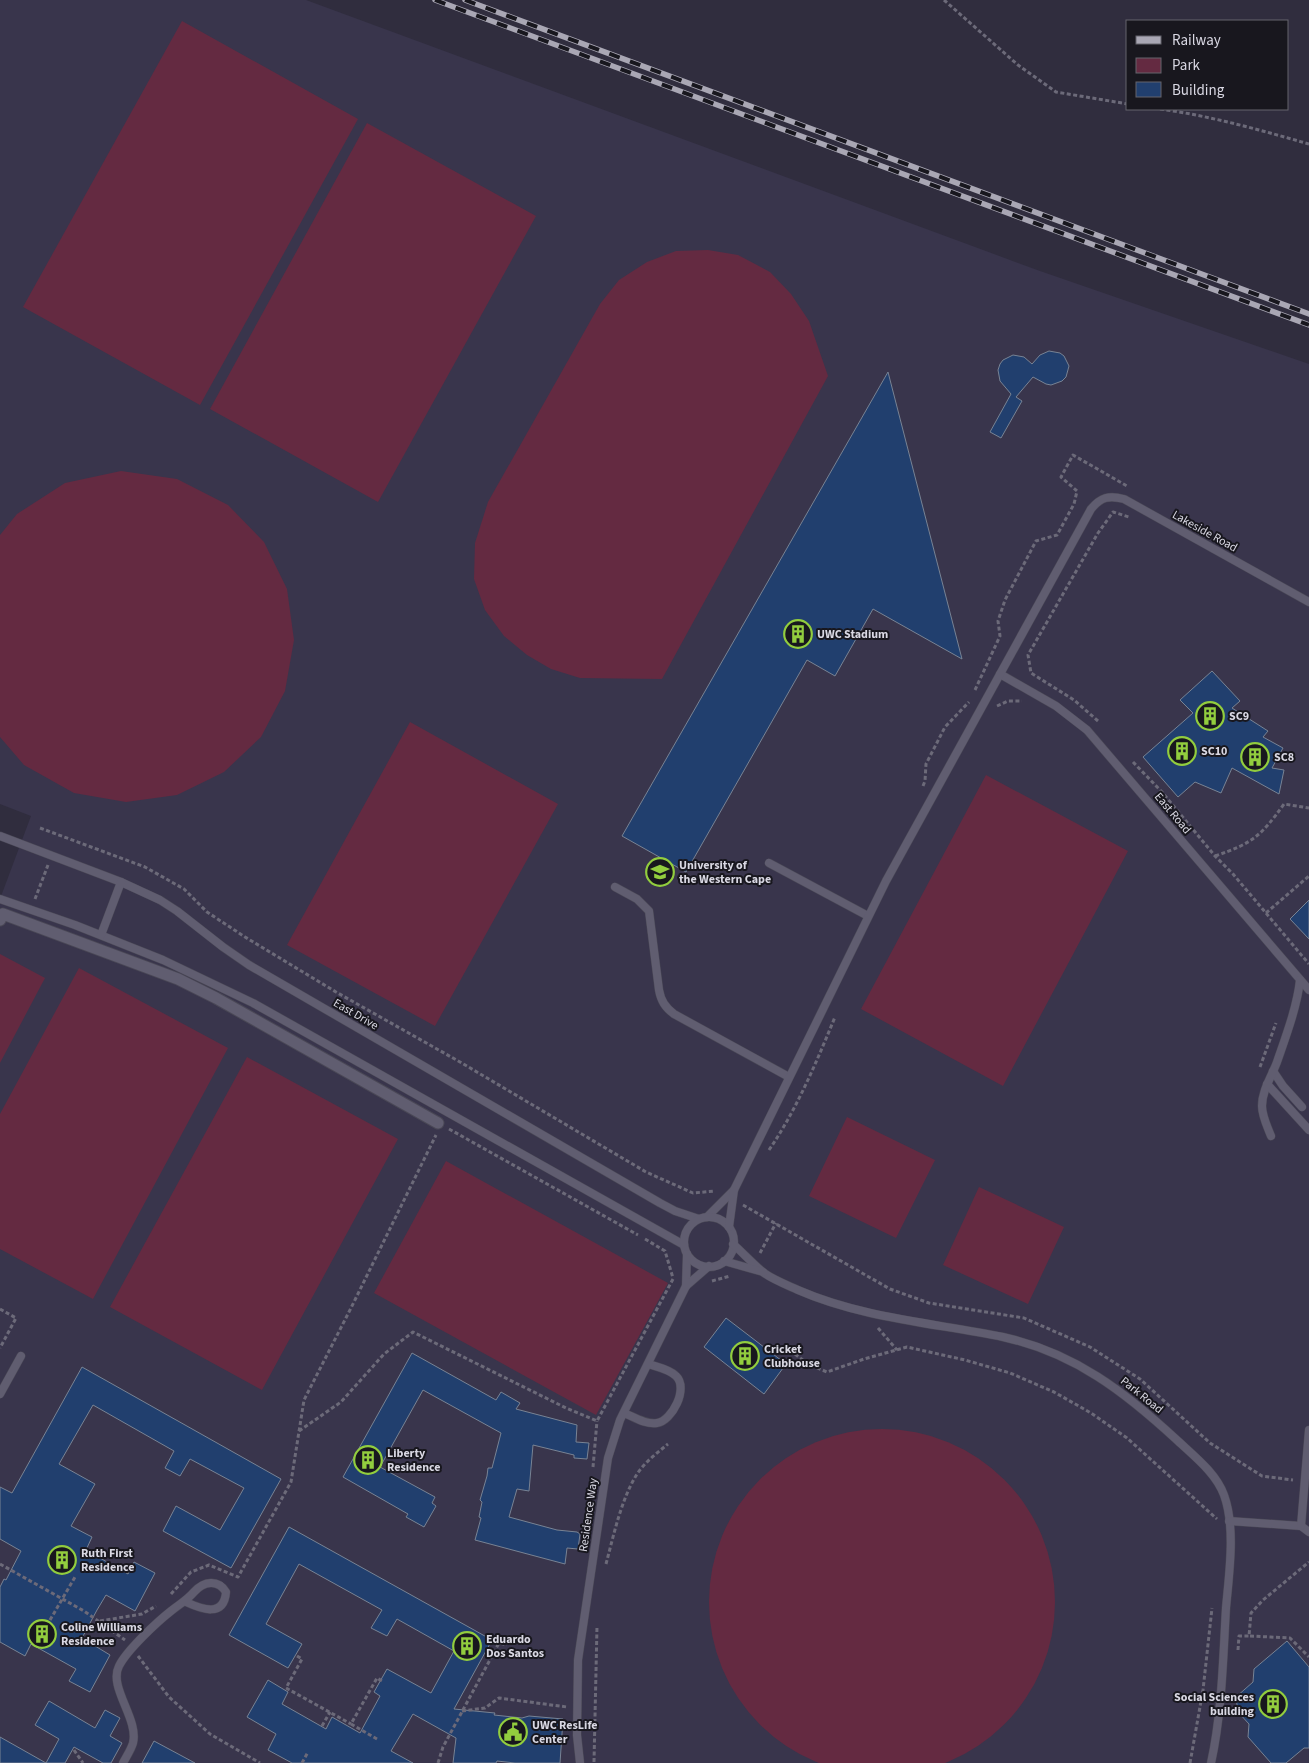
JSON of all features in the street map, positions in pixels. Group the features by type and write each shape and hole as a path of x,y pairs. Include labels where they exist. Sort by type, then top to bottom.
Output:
{"street":[{"path":"0,920 3,914 178,979 216,998 438,1123"}],"lane":[{"name":"Lakeside Road","path":"1000,674 1091,509 1098,501 1105,497 1114,496 1124,499 1309,602"},
{"path":"729,1227 730,1198 789,1077 886,881 1000,674"},
{"name":"East Road","path":"1000,674 1056,706 1087,730 1309,990"},
{"name":"East Drive","path":"0,836 121,882 160,900 177,910 223,947 291,989 660,1203 675,1211 703,1218"},
{"path":"769,863 868,916"},
{"path":"101,935 121,882"},
{"path":"615,887 637,899 649,911 659,990 661,1000 666,1008 789,1077"},
{"path":"0,899 101,935 163,960 253,1003 684,1245"},
{"path":"1271,1136 1262,1106 1267,1084 1296,1004 1300,980"},
{"path":"1273,1071 1283,1086 1302,1106"},
{"path":"1267,1084 1309,1130"},
{"path":"703,1218 715,1218 723,1221 732,1232 732,1251 720,1264 709,1266 698,1264 688,1254 684,1245 684,1237 692,1223 703,1218 730,1198"},
{"name":"Park Road","path":"733,1244 765,1273 821,1300 871,1313 1005,1338 1060,1356 1089,1370 1127,1396 1197,1458 1213,1477 1224,1495 1229,1521 1230,1551 1223,1667 1211,1763"},
{"name":"Residence Way","path":"580,1763 577,1735 578,1660 608,1458 615,1431 686,1286 688,1254"},
{"name":"Park Road","path":"724,1261 765,1273"},
{"name":"Residence Way","path":"686,1286 709,1266"},
{"path":"0,1394 21,1356"},
{"path":"624,1413 649,1423 660,1423 668,1416 680,1398 682,1390 676,1376 669,1371 648,1364"},
{"path":"1301,1526 1309,1430"},
{"path":"1229,1521 1301,1526 1309,1532"},
{"path":"122,1763 130,1751 134,1736 133,1727 116,1678 118,1667 132,1648 170,1612 186,1602 202,1585 216,1583 222,1586 226,1592 222,1604 218,1608 210,1610 186,1602"}],"path":[{"path":"944,0 1018,65 1056,92 1126,104"},
{"path":"1167,110 1246,127 1309,144"},
{"path":"974,693 1000,636 998,621 1005,600 1031,549 1036,541 1057,535 1074,504 1077,491 1061,477 1073,455"},
{"path":"1101,725 1074,700 1031,673 1028,655 1098,533 1113,512 1130,518"},
{"path":"922,788 925,780 926,764 945,727 970,701"},
{"path":"996,707 1008,701 1027,703"},
{"path":"1128,757 1161,791 1309,964"},
{"path":"1215,856 1236,849 1260,834 1284,804 1309,808"},
{"path":"40,828 145,867 184,889 207,912 245,937 646,1172 693,1193 716,1191 776,1223 890,1289 929,1303 1024,1318 1090,1347 1140,1379 1210,1443 1262,1476 1305,1481"},
{"path":"31,910 59,834"},
{"path":"1266,913 1309,876"},
{"path":"766,1154 783,1130 805,1086 835,1015"},
{"path":"1258,1074 1278,1019"},
{"path":"166,1600 191,1572 209,1565 238,1577 291,1482 304,1400 437,1134 438,1123"},
{"path":"754,1263 776,1223"},
{"path":"299,1431 341,1402 384,1354 413,1332 558,1404 597,1421 673,1279"},
{"path":"0,1310 16,1318 0,1348"},
{"path":"795,1354 808,1364 827,1372 864,1359 908,1347 965,1360 1010,1374 1054,1392 1091,1413 1127,1438 1216,1518 1217,1527"},
{"path":"604,1571 627,1494 645,1464 668,1444"},
{"path":"1250,1636 1251,1613 1263,1600 1309,1562"},
{"path":"50,1620 75,1577"},
{"path":"1190,1763 1203,1690 1213,1599"},
{"path":"100,1621 142,1614 158,1604"},
{"path":"594,1763 597,1616"},
{"path":"1237,1652 1240,1636 1290,1638 1309,1657"},
{"path":"438,1763 443,1747 499,1643 507,1645"},
{"path":"297,1656 302,1659 286,1688 378,1739"},
{"path":"351,1724 377,1678 382,1681"},
{"path":"462,1711 485,1708 499,1698 568,1707"},
{"path":"322,1726 330,1712"},
{"path":"74,1750 83,1763"},
{"path":"302,1763 308,1752"}],"shaded area":[{"name":"University of the Western Cape","path":"0,0 306,0 1040,271 1309,364 1309,1763 0,1763 0,899 31,816 0,804"}],"green space":[{"path":"182,21 358,119 200,405 23,307"},
{"path":"367,123 536,216 378,502 210,409"},
{"path":"708,250 738,255 770,272 791,294 809,321 828,376 662,679 580,678 551,669 527,655 504,636 485,610 474,579 475,543 488,502 600,304 619,280 647,262 676,251"},
{"path":"121,471 177,479 228,505 264,542 287,589 294,640 285,691 261,737 224,772 177,795 126,802 74,793 24,765 0,737 0,535 17,514 65,483"},
{"path":"410,722 558,804 435,1026 287,945"},
{"path":"986,775 1128,851 1003,1086 861,1009"},
{"path":"0,954 45,978 0,1063"},
{"path":"79,968 228,1048 93,1299 0,1249 0,1114"},
{"path":"247,1057 398,1139 262,1390 110,1307"},
{"path":"847,1117 935,1160 896,1238 809,1196"},
{"path":"446,1161 668,1283 596,1415 374,1293"},
{"path":"979,1187 1064,1227 1028,1304 943,1265"},
{"path":"865,1430 899,1430 932,1437 978,1458 992,1469 1026,1506 1047,1552 1054,1585 1054,1619 1051,1636 1041,1668 1026,1698 1004,1724 978,1746 940,1764 824,1764 786,1746 760,1724 738,1698 717,1652 710,1619 710,1585 717,1552 738,1506 749,1492 786,1458 832,1437"}],"building":[{"path":"1049,351 1060,353 1064,356 1069,366 1066,377 1062,381 1051,385 1033,377 1016,397 1022,401 1001,438 990,432 1011,394 1000,381 998,370 1000,364 1003,360 1013,355 1024,357 1032,364 1040,355"},
{"name":"UWC Stadium","path":"888,372 962,659 873,609 835,676 807,660 686,872 622,836"},
{"path":"1212,671 1240,701 1232,708 1268,731 1263,737 1283,748 1272,768 1284,770 1279,794 1232,768 1221,793 1195,782 1178,797 1143,757 1193,713 1180,700"},
{"path":"1309,900 1309,939 1290,919"},
{"name":"Cricket Clubhouse","path":"726,1318 786,1364 764,1394 704,1347"},
{"name":"Liberty Residence","path":"412,1353 496,1400 501,1392 520,1403 516,1409 577,1425 576,1442 589,1443 587,1459 574,1458 574,1455 533,1445 529,1491 517,1489 509,1517 580,1534 578,1549 567,1548 565,1564 475,1540 481,1518 479,1517 482,1502 480,1500 488,1468 492,1468 501,1433 423,1390 380,1467 435,1497 432,1503 436,1506 424,1527 406,1517 408,1514 343,1477"},
{"path":"82,1367 281,1479 231,1568 163,1531 176,1506 220,1530 244,1488 190,1459 180,1476 165,1468 174,1451 93,1405 59,1464 95,1484 71,1526 92,1537 86,1550 128,1574 134,1562 155,1573 135,1611 106,1595 97,1610 82,1638 110,1655 90,1692 69,1681 76,1669 31,1644 25,1656 0,1642 0,1587 4,1579 6,1580 21,1551 0,1539 0,1487 12,1493"},
{"path":"289,1527 492,1640 454,1709 522,1718 529,1716 563,1719 560,1763 497,1761 496,1763 453,1763 456,1738 413,1714 391,1751 413,1763 292,1763 268,1750 276,1734 247,1717 268,1680 288,1692 282,1704 326,1729 332,1717 360,1733 380,1696 374,1692 387,1669 431,1693 454,1651 397,1619 387,1636 371,1628 382,1610 299,1564 266,1624 302,1644 288,1668 229,1635"},
{"name":"Social Sciences building","path":"1287,1641 1309,1667 1309,1748 1304,1748 1286,1763 1271,1763 1248,1737 1249,1724 1238,1712 1236,1697 1253,1682 1254,1669"},
{"path":"49,1701 95,1728 105,1710 120,1718 110,1736 122,1743 111,1763 103,1763 74,1747 65,1763 46,1763 59,1739 35,1725"},
{"path":"0,1737 46,1763 0,1763"},
{"path":"154,1741 195,1763 142,1763"}],"railway":[{"path":"435,0 1309,325"},
{"path":"465,0 1309,314"}],"place":[{"name":"UWC Stadium","path":"798,634"},
{"name":"SC9","path":"1210,716"},
{"name":"SC10","path":"1182,751"},
{"name":"SC8","path":"1255,757"},
{"name":"University of the Western Cape","path":"660,872"},
{"name":"Cricket Clubhouse","path":"745,1356"},
{"name":"Liberty Residence","path":"368,1460"},
{"name":"Ruth First Residence","path":"62,1560"},
{"name":"Coline Williams Residence","path":"42,1634"},
{"name":"Eduardo Dos Santos","path":"467,1646"},
{"name":"Social Sciences building","path":"1273,1704"},
{"name":"UWC ResLife Center","path":"513,1732"}]}
